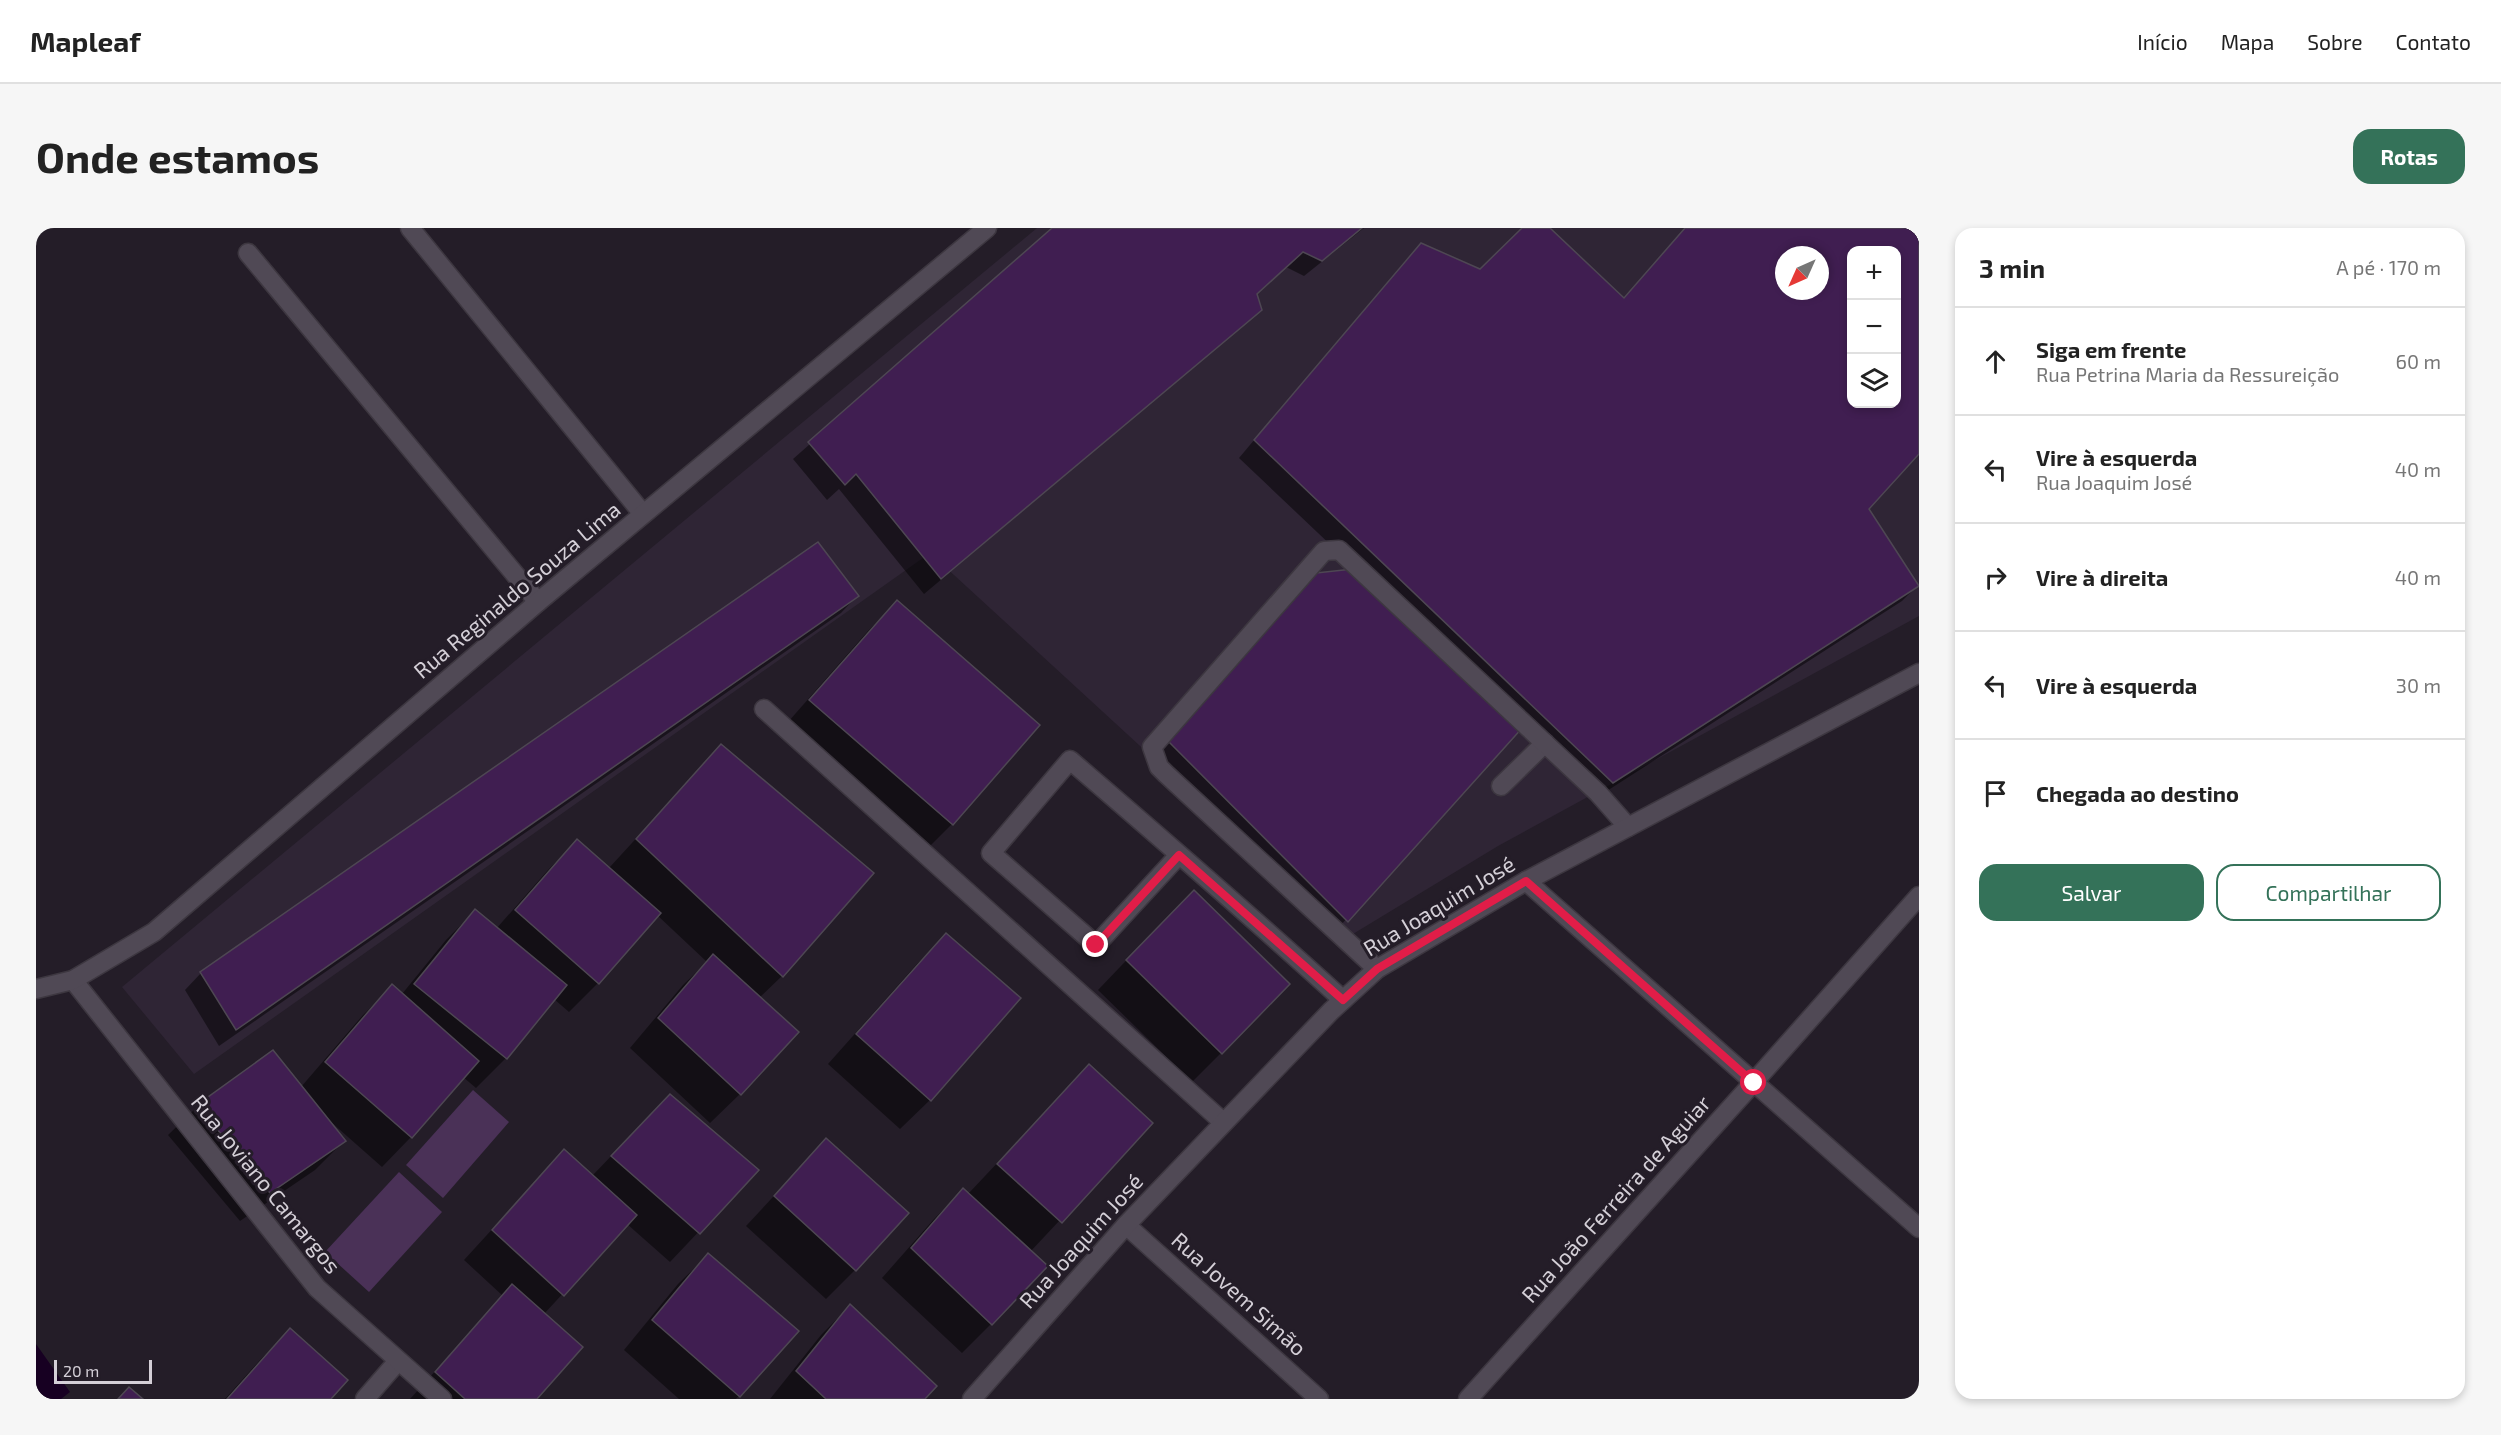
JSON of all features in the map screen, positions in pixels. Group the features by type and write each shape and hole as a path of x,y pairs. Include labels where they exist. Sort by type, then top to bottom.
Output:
{"street":[{"path":"410,228 643,514"},
{"name":"Rua Reginaldo Souza Lima","path":"36,989 73,980 154,932 538,602 987,228"},
{"path":"248,253 538,602"},
{"path":"1377,969 1166,774 1159,767 1152,747 1324,551 1339,550 1545,742 1598,793 1628,827"},
{"name":"Rua Joaquim José","path":"972,1399 1126,1225 1223,1122 1343,1000 1377,969 1526,881 1919,673"},
{"path":"764,709 1223,1122"},
{"path":"1501,786 1545,742"},
{"path":"1179,855 1096,945 991,853 1070,759 1179,855 1343,1000"},
{"path":"1526,881 1919,1228"},
{"name":"Rua João Ferreira de Aguiar","path":"1468,1399 1754,1083 1919,896"},
{"name":"Rua Joviano Camargos","path":"73,980 317,1288 442,1399"},
{"name":"Rua Jovem Simão","path":"1126,1225 1319,1399"},
{"path":"365,1399 398,1361"}],"shaded area":[{"path":"1037,228 1919,228 1919,616 1498,846 1348,937 930,553 194,1074 122,987"},
{"path":"473,1090 509,1122 443,1198 406,1165"},
{"path":"399,1172 442,1212 369,1292 325,1252"},
{"path":"36,1344 70,1392 61,1399 36,1399"}],"building":[{"path":"1052,228 1362,228 1322,261 1303,252 1257,294 1262,310 941,579 856,474 845,485 808,442"},
{"path":"1522,228 1550,228 1624,298 1685,228 1919,228 1919,454 1869,509 1919,586 1613,783 1254,440 1421,243 1480,269"},
{"path":"818,542 859,596 236,1030 200,972"},
{"path":"1353,569 1523,727 1348,922 1166,739 1316,573"},
{"path":"897,600 1040,725 953,825 809,700"},
{"path":"721,744 874,873 783,977 636,839"},
{"path":"577,839 661,913 599,984 515,910"},
{"path":"1194,890 1290,984 1222,1054 1126,960"},
{"path":"475,909 567,985 507,1059 414,984"},
{"path":"946,933 1021,998 931,1101 856,1034"},
{"path":"713,954 799,1032 741,1095 658,1018"},
{"path":"392,984 479,1061 412,1138 325,1062"},
{"path":"273,1050 346,1141 270,1193 197,1105"},
{"path":"1089,1064 1153,1123 1062,1223 997,1164"},
{"path":"670,1094 759,1170 700,1234 611,1156"},
{"path":"826,1138 909,1213 856,1271 774,1196"},
{"path":"564,1149 637,1215 564,1296 492,1230"},
{"path":"963,1188 1048,1266 992,1325 911,1248"},
{"path":"708,1253 799,1331 740,1397 652,1320"},
{"path":"512,1284 583,1347 537,1399 465,1399 435,1372"},
{"path":"850,1304 937,1386 925,1399 826,1399 796,1371"},
{"path":"290,1328 348,1380 331,1399 227,1399"},
{"path":"129,1387 143,1399 118,1399"}],"route":[{"path":"1096,945 1179,855 1343,1000 1377,969 1526,881 1754,1083"}]}
